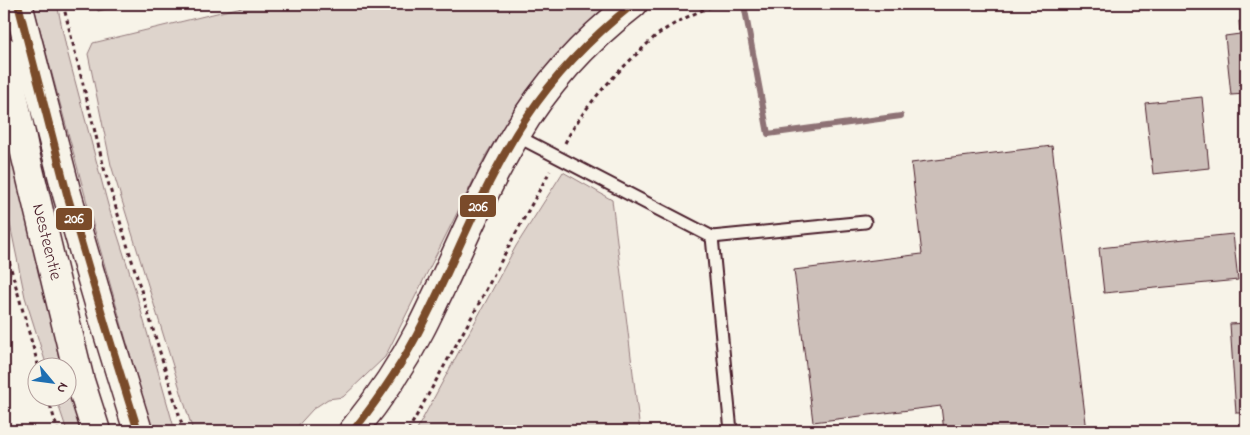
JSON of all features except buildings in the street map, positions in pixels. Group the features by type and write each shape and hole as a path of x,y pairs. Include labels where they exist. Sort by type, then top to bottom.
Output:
{"main road":[{"name":"Nesteentie","path":"18,4 68,194 138,431"},
{"path":"353,431 373,406 400,366 421,329 494,172 515,135 543,94 573,58 632,4"},
{"name":"Nesteentie","path":"4,50 25,153 52,267 80,381 96,431"}],"lane":[{"path":"515,135 712,237 865,222"},
{"path":"712,237 731,431"}],"path":[{"path":"63,4 105,172 184,431"},
{"path":"408,431 476,309 572,128 622,67 656,36 698,12 719,4"},
{"path":"4,238 35,358"},
{"path":"51,408 58,431"}],"shaded area":[{"path":"33,4 57,4 66,47 108,205 134,286 175,431 152,431"},
{"path":"96,4 127,4 98,11"},
{"path":"254,4 610,4 597,14 535,80 487,153 385,357 343,397 328,399 313,409 293,431 193,431 111,165 88,54 93,43"},
{"path":"4,101 65,358 44,358 25,297 6,205"},
{"path":"563,172 612,200 640,431 416,431 516,246"},
{"path":"78,406 85,431 67,431 59,408 78,408"}],"waterway":[{"path":"745,10 768,134 901,116"}],"transit line":[{"name":"206","path":"18,4 67,194 138,431"},
{"name":"206","path":"353,431 382,392 408,352 436,297 484,192 527,117 550,85 576,56 603,29 633,4"}]}
